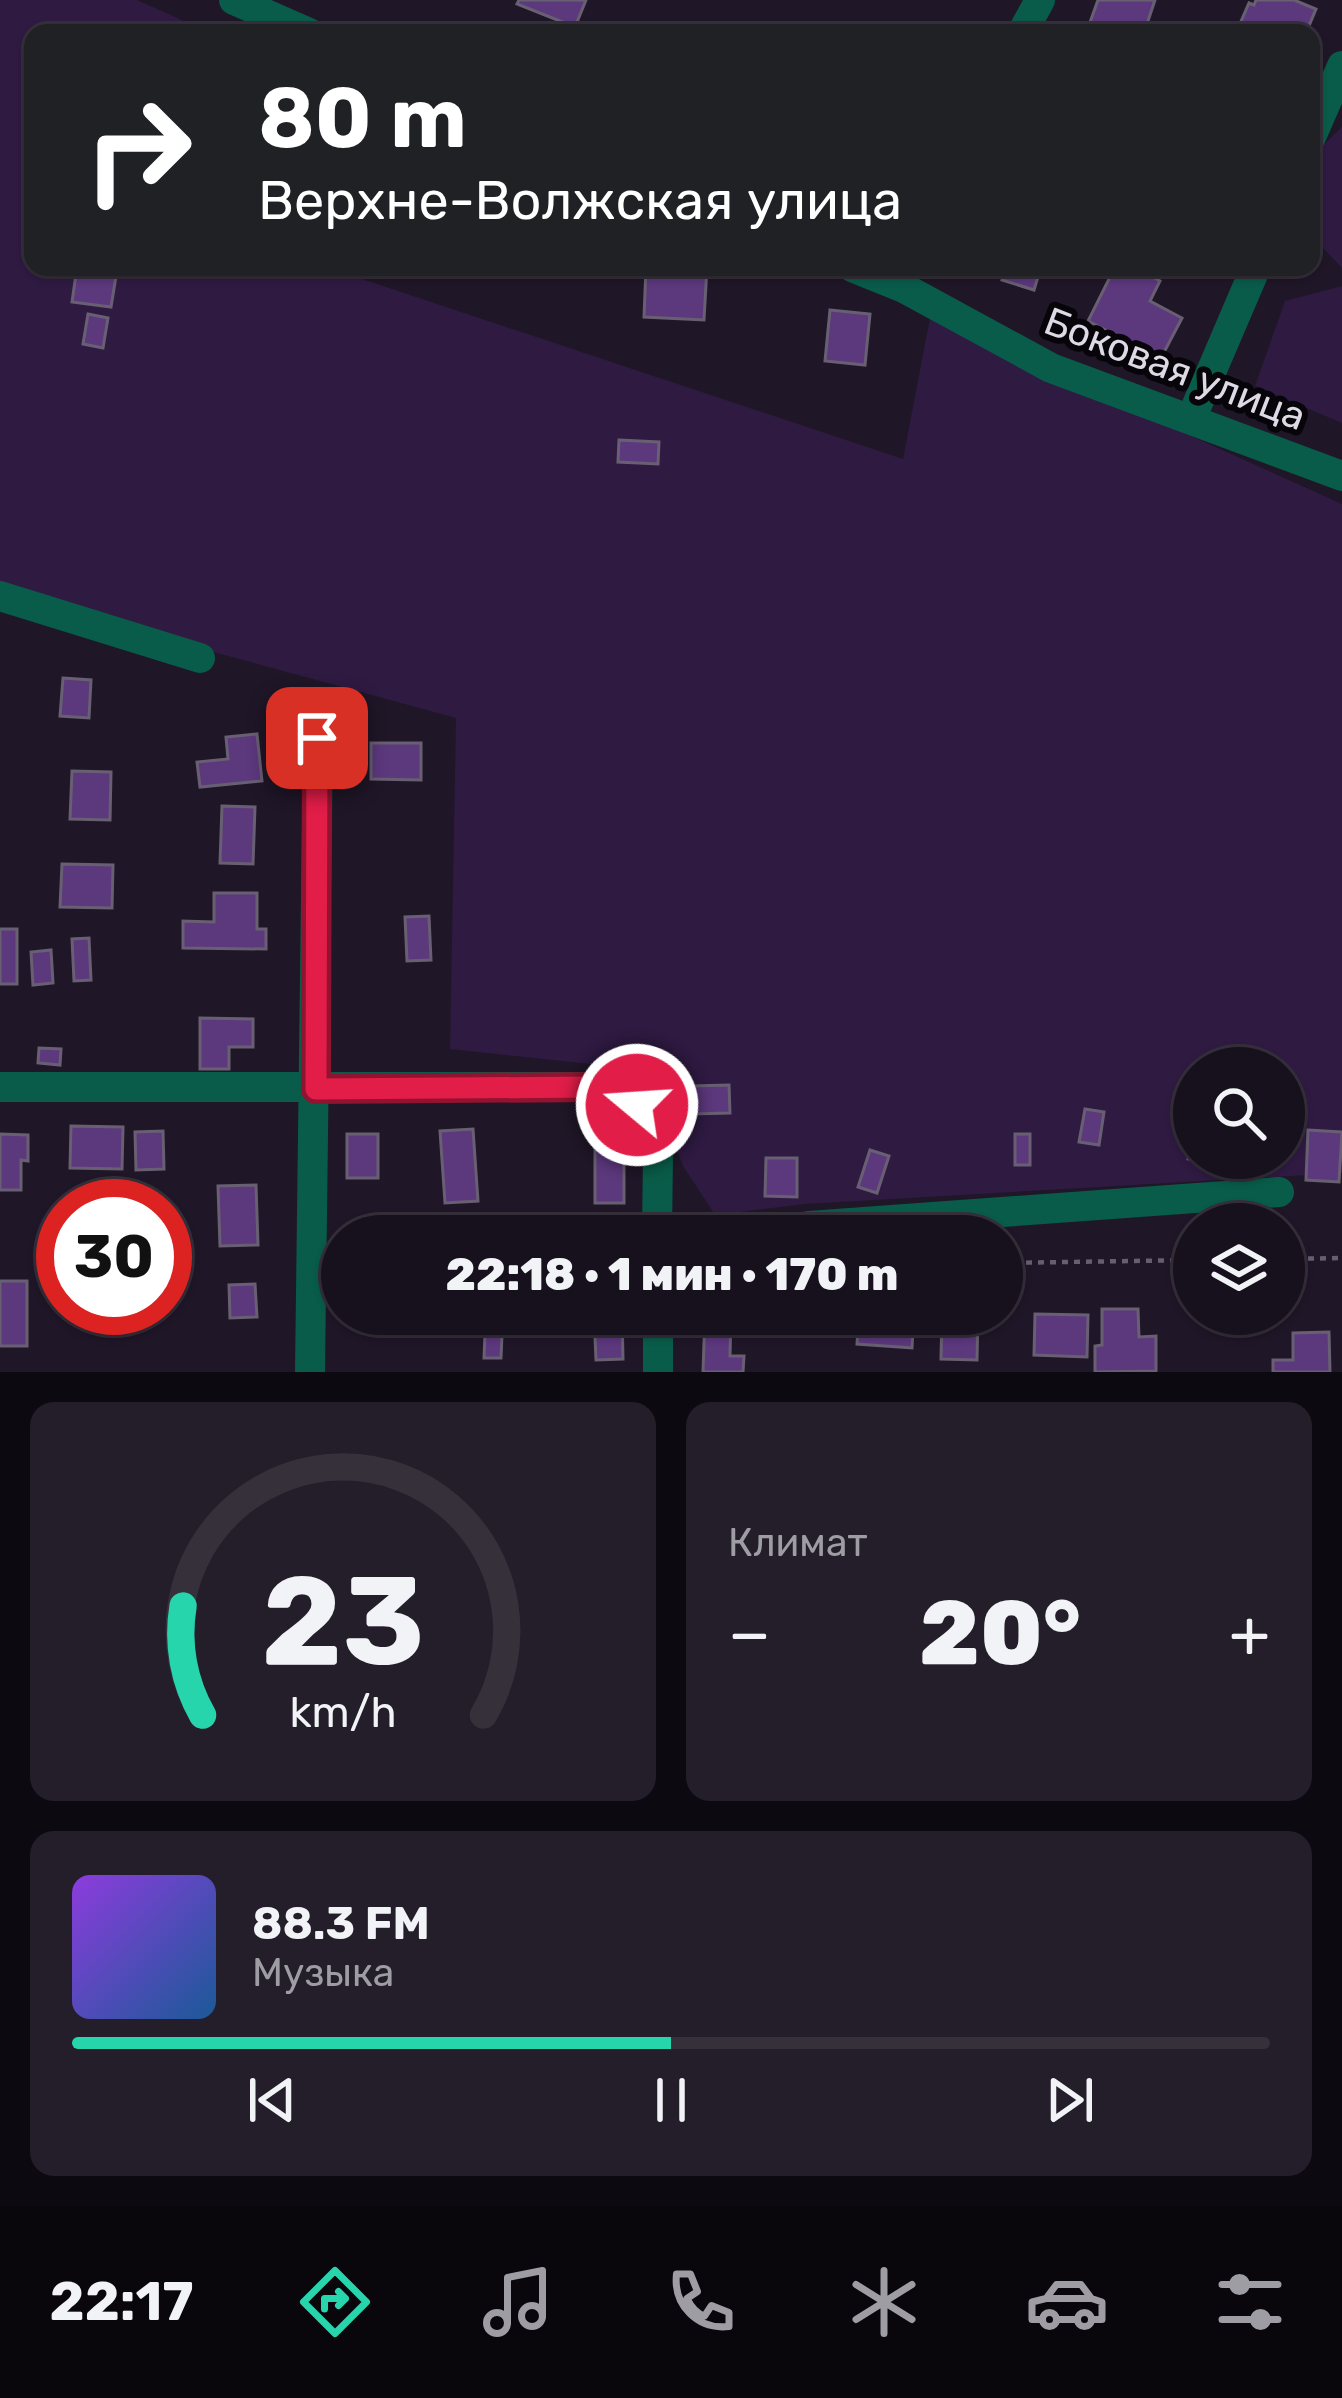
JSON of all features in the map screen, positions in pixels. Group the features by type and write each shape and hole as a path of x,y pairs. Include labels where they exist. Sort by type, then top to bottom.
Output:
{"street":[{"path":"234,0 289,24"},
{"path":"1320,116 1341,66"},
{"name":"Боковая улица","path":"874,276 1051,368 1342,476"},
{"path":"1191,419 1252,276"},
{"path":"0,596 200,658"},
{"path":"310,1372 317,738"},
{"path":"0,1087 597,1087 637,1105 658,1153 657,1215"},
{"path":"961,1215 1280,1192"},
{"path":"658,1335 658,1372"}],"path":[{"path":"1305,1259 1342,1258"},
{"path":"1023,1262 1173,1260"}],"shaded area":[{"path":"0,0 137,0 191,24 24,24 24,276 353,276 903,459 930,318 1342,504 1342,1173 1305,1175 1305,1047 1173,1047 1173,1179 1238,1179 805,1204 715,1215 683,1166 647,1070 450,1049 456,718 0,594"},
{"path":"1342,127 1342,268 1320,245 1320,148"},
{"path":"1342,286 1342,423 1255,386 1285,301"}],"building":[{"path":"519,0 586,0 576,24 517,4"},
{"path":"1098,0 1155,0 1147,24 1089,24"},
{"path":"1256,0 1294,0 1316,9 1310,24 1240,24 1249,3 1254,5"},
{"path":"76,276 116,276 111,307 72,302"},
{"path":"646,276 706,276 704,320 644,317"},
{"path":"1003,276 1038,276 1034,290 1002,280"},
{"path":"1110,276 1150,276 1160,281 1150,301 1182,318 1161,358 1088,321"},
{"path":"830,310 870,314 865,365 825,361"},
{"path":"88,314 108,318 103,348 83,344"},
{"path":"619,440 659,442 658,464 618,462"},
{"path":"63,678 91,680 89,718 60,716"},
{"path":"257,734 262,781 200,787 197,762 228,759 226,737"},
{"path":"371,743 421,743 421,780 371,779"},
{"path":"72,771 111,772 110,820 70,819"},
{"path":"222,806 255,807 253,864 220,863"},
{"path":"62,864 113,865 112,908 60,907"},
{"path":"214,893 257,893 257,929 266,929 266,949 183,948 183,921 214,922"},
{"path":"429,916 431,960 407,961 405,917"},
{"path":"0,929 17,929 17,984 0,984"},
{"path":"89,938 91,980 74,981 72,939"},
{"path":"51,950 53,983 33,985 31,952"},
{"path":"200,1018 253,1019 253,1047 229,1047 229,1069 200,1069"},
{"path":"39,1048 61,1049 60,1065 38,1063"},
{"path":"729,1085 730,1113 691,1114 690,1086"},
{"path":"1085,1109 1104,1112 1099,1145 1079,1142"},
{"path":"71,1126 123,1127 122,1169 70,1168"},
{"path":"473,1129 478,1201 445,1203 440,1131"},
{"path":"1308,1130 1342,1132 1339,1182 1306,1180"},
{"path":"163,1131 164,1169 136,1170 135,1132"},
{"path":"595,1132 624,1132 624,1203 595,1203"},
{"path":"0,1134 28,1135 28,1161 21,1160 21,1190 0,1190"},
{"path":"347,1134 378,1134 378,1178 347,1178"},
{"path":"1015,1134 1030,1134 1030,1165 1015,1165"},
{"path":"870,1150 889,1156 877,1193 858,1187"},
{"path":"766,1158 797,1158 797,1197 765,1196"},
{"path":"256,1185 258,1245 220,1246 218,1186"},
{"path":"0,1281 27,1281 27,1346 0,1346"},
{"path":"255,1284 257,1317 230,1318 229,1285"},
{"path":"1102,1309 1138,1309 1139,1337 1156,1336 1156,1371 1095,1372 1095,1346 1102,1345"},
{"path":"1035,1314 1088,1315 1087,1357 1034,1355"},
{"path":"1329,1332 1330,1372 1273,1372 1273,1360 1293,1360 1293,1335"},
{"path":"485,1335 502,1335 501,1358 484,1358"},
{"path":"595,1335 622,1335 623,1359 596,1360"},
{"path":"704,1335 730,1335 730,1356 744,1356 743,1372 703,1372"},
{"path":"858,1335 913,1335 912,1348 857,1344"},
{"path":"942,1335 978,1335 977,1360 941,1359"}],"route":[{"path":"317,738 316,1089 597,1087 637,1105"}]}
